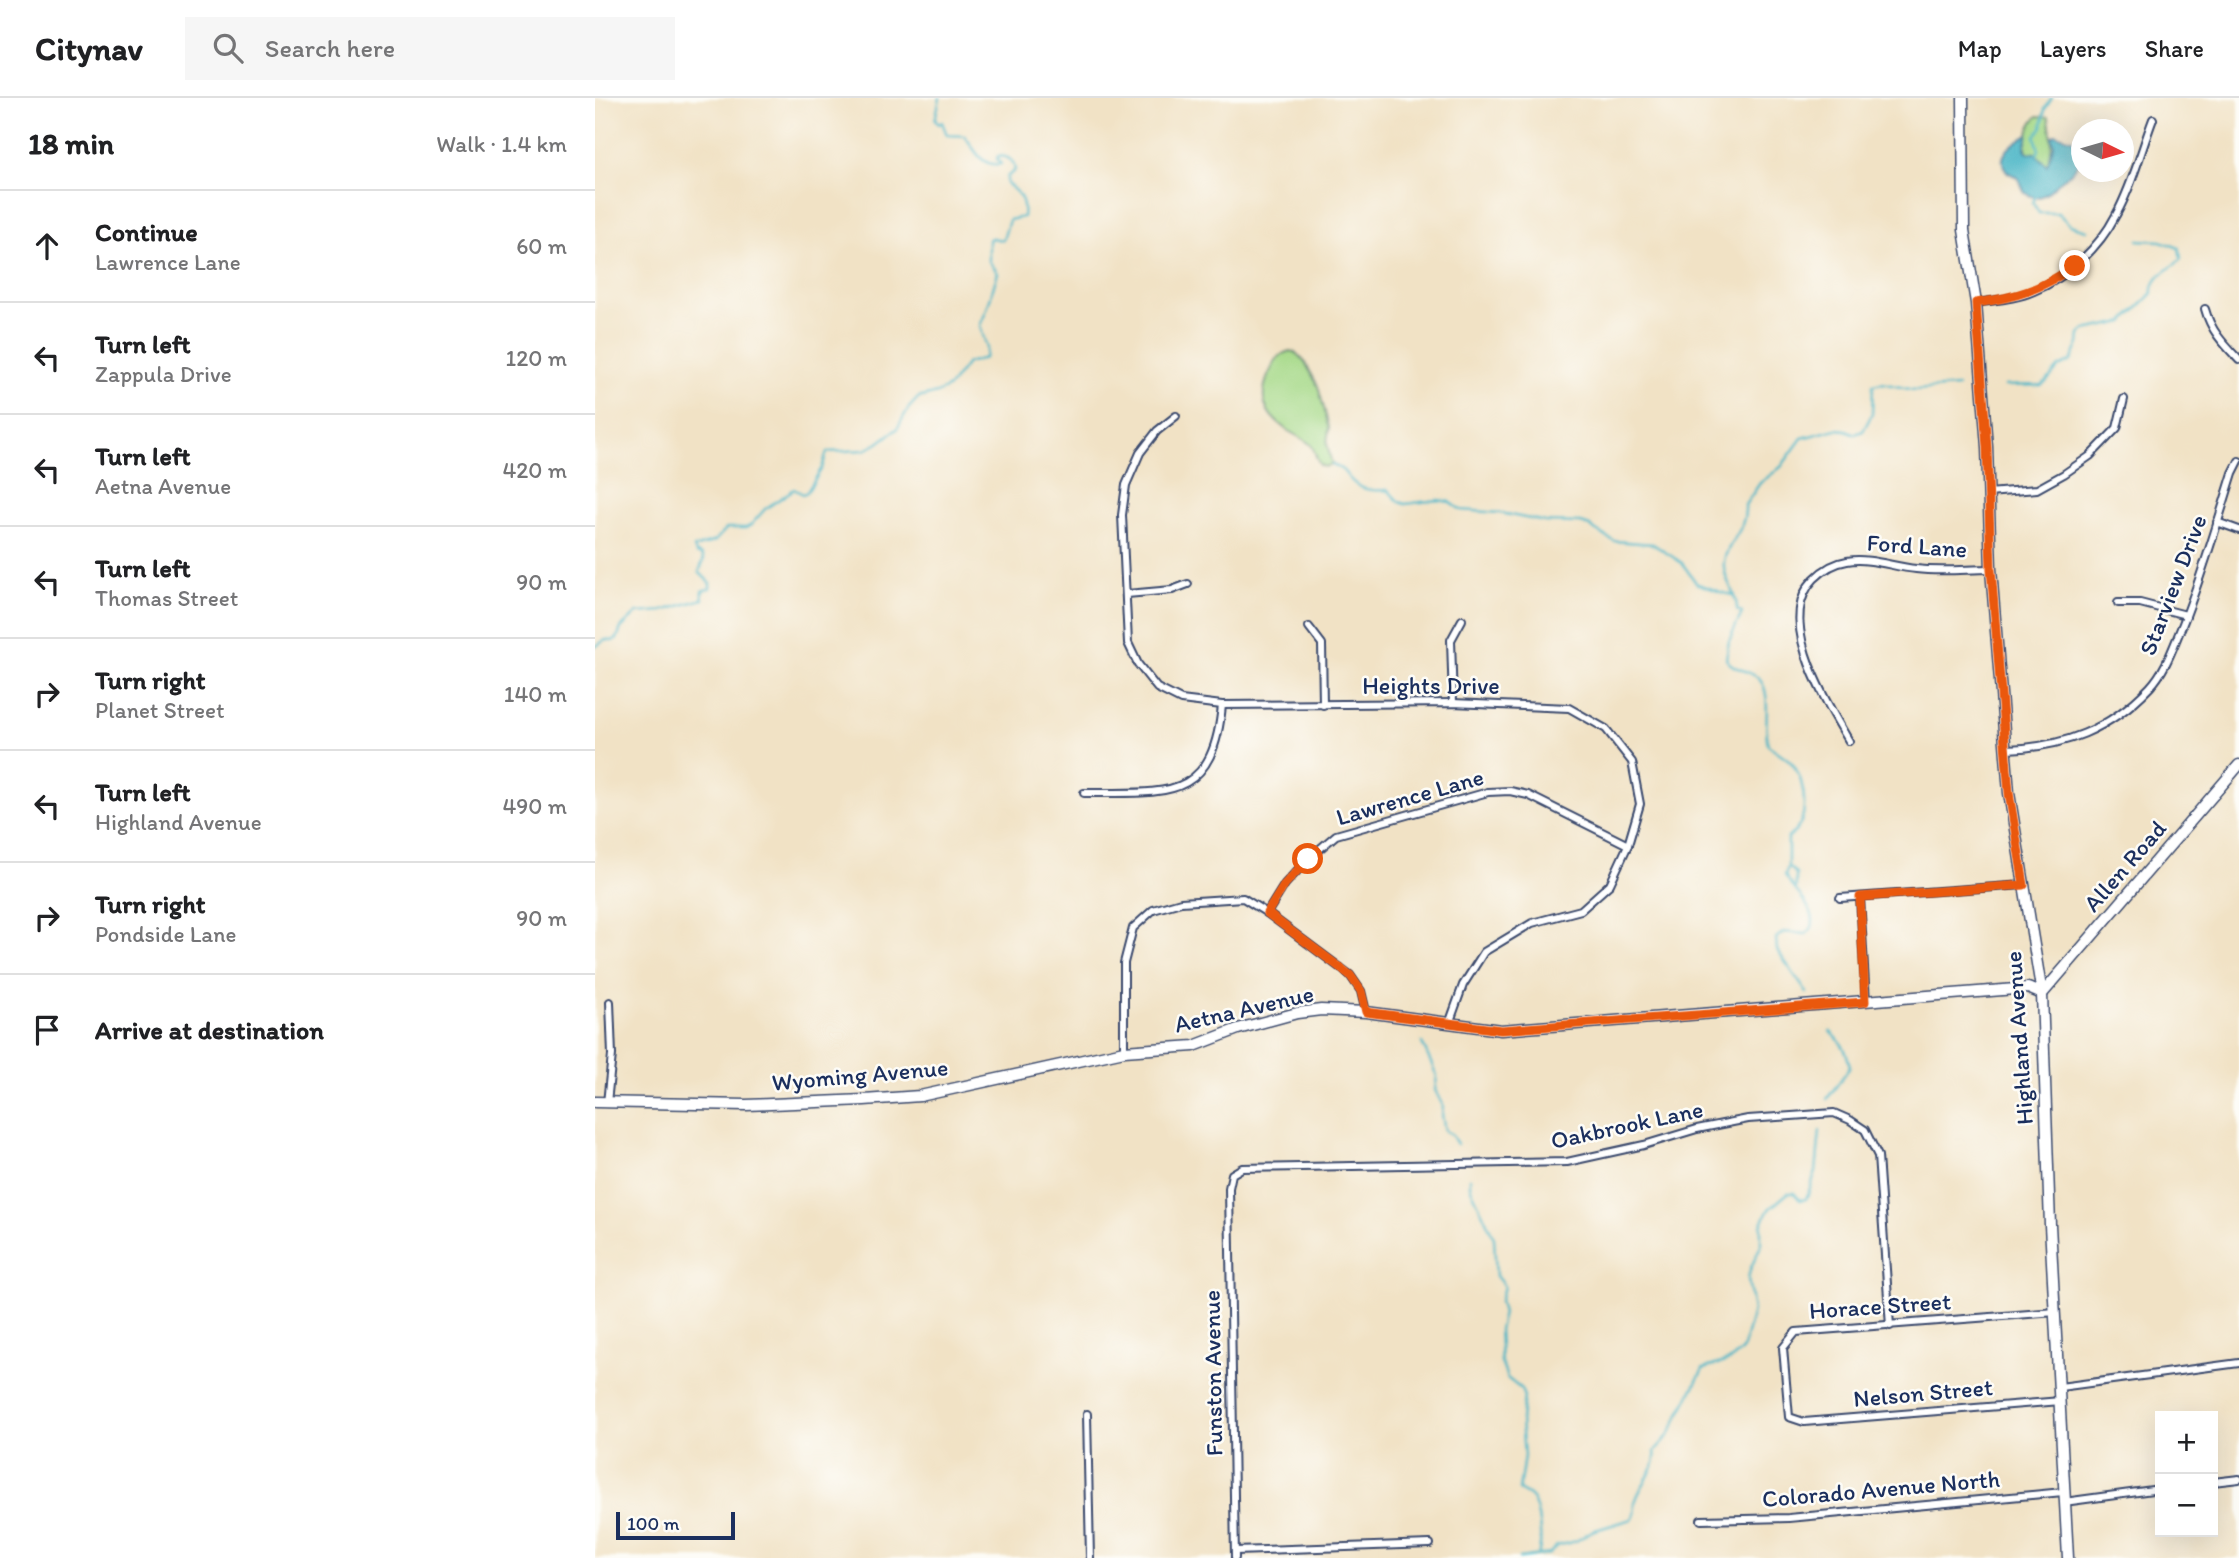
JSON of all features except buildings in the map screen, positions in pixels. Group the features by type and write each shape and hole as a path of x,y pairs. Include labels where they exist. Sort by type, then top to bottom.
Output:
{"street":[{"name":"Highland Avenue","path":"1963,98 1963,230 1976,303 1987,447 1991,569 2009,793 2042,994 2050,1225 2068,1558"},
{"path":"1976,303 2032,292 2075,266 2106,232 2117,214 2153,119"},
{"path":"2205,309 2210,326 2217,337 2239,360"},
{"path":"1988,493 2036,489 2090,456 2117,428 2124,398"},
{"name":"Heights Drive","path":"1176,416 1157,431 1140,453 1126,485 1122,516 1128,642 1138,664 1157,688 1181,700 1222,705 1453,703 1569,708 1607,729 1632,762 1640,804 1628,845 1610,884 1581,910 1532,923 1484,952 1462,985 1449,1024"},
{"name":"Starview Drive","path":"2007,749 2037,748 2082,736 2124,710 2151,686 2168,661 2186,615 2239,461"},
{"path":"2217,522 2239,530"},
{"name":"Ford Lane","path":"1849,741 1829,707 1800,639 1798,612 1811,582 1823,571 1847,561 1877,562 1918,570 1991,569"},
{"path":"1127,594 1172,590 1188,584"},
{"path":"2118,603 2140,603 2186,615"},
{"path":"1453,703 1451,640 1462,620"},
{"path":"1309,627 1322,644 1323,705"},
{"path":"1084,793 1163,792 1180,786 1204,769 1219,734 1222,705"},
{"name":"Allen Road","path":"2042,994 2239,765"},
{"name":"Lawrence Lane","path":"1267,913 1285,884 1336,835 1488,792 1510,791 1528,795 1628,845"},
{"path":"1840,898 2024,885"},
{"path":"1860,897 1865,1002"},
{"path":"1123,1051 1124,963 1133,928 1153,910 1181,902 1243,898 1350,975 1361,991 1366,1012"},
{"name":"Aetna Avenue","path":"1123,1051 1194,1046 1238,1029 1297,1013 1321,1010 1366,1012 1501,1030 2028,988 2042,994"},
{"path":"607,1103 612,1055 610,1002"},
{"name":"Wyoming Avenue","path":"595,1102 746,1105 920,1096 1123,1051"},
{"name":"Oakbrook Lane","path":"1229,1188 1232,1174 1243,1168 1567,1162 1748,1119 1834,1113 1865,1130 1878,1156 1890,1326"},
{"name":"Funston Avenue","path":"1229,1188 1235,1555"},
{"name":"Horace Street","path":"1789,1416 1783,1348 1796,1332 2056,1312"},
{"path":"2060,1387 2239,1363"},
{"name":"Nelson Street","path":"1789,1416 1804,1422 2061,1401"},
{"path":"1087,1414 1090,1558"},
{"path":"2218,1481 2239,1479"},
{"name":"Colorado Avenue North","path":"1701,1520 1789,1518 2155,1489"},
{"path":"1235,1555 1430,1544"}],"green space":[{"path":"2038,116 2049,117 2052,147 2047,165 2027,152 2028,133"},
{"path":"1290,351 1295,352 1305,362 1318,386 1329,427 1327,444 1332,465 1320,465 1311,445 1276,421 1267,409 1264,396 1266,382 1279,357"}],"water":[{"path":"2028,134 2025,148 2027,152 2035,153 2047,165 2054,145 2052,137 2056,134 2071,139 2071,172 2042,196 2032,197 2025,193 2019,180 2007,171 2003,164 2005,153"}],"waterway":[{"path":"595,647 605,640 617,639 621,628 637,613 662,611 703,599 702,591 710,588 710,583 699,572 704,559 694,548 715,541 727,528 746,528 765,509 794,489 803,494 807,492 822,468 827,452 865,450 877,444 897,429 908,409 918,398 949,387 967,363 985,358 987,348 980,325 998,273 989,261 989,239 1003,240 1009,220 1023,217 1023,206 1018,194 1007,184 1007,177 1015,170 1012,162 1008,158 998,156 1001,164 988,163 979,156 965,136 947,135 942,122 939,124 935,120 940,98"},
{"path":"2036,156 2039,150 2035,136 2042,128 2045,109 2052,98"},
{"path":"2036,194 2033,203 2039,213 2058,213 2070,225 2087,230"},
{"path":"2004,386 2041,385 2047,381 2059,367 2071,361 2080,335 2085,330 2124,322 2153,293 2158,278 2181,259 2179,248 2161,241 2138,240"},
{"path":"1807,993 1777,950 1776,938 1784,932 1806,934 1812,927 1811,912 1785,875 1788,867 1788,837 1800,823 1803,793 1794,766 1768,745 1767,701 1763,685 1755,676 1733,666 1726,659 1729,641 1742,613 1737,610 1725,574 1724,562 1728,548 1743,522 1745,505 1760,483 1781,467 1802,438 1836,429 1855,434 1863,431 1872,414 1873,385 1882,383 1914,390 1957,387"},
{"path":"1332,465 1343,471 1358,486 1372,490 1388,490 1399,502 1405,504 1438,500 1450,502 1461,510 1500,513 1545,522 1581,523 1614,541 1653,544 1682,563 1697,584 1735,595"},
{"path":"1788,867 1796,873 1796,888"},
{"path":"1827,1099 1850,1067 1843,1047 1830,1031"},
{"path":"1422,1043 1437,1076 1435,1090 1443,1106 1445,1131 1451,1134 1457,1144"},
{"path":"1519,1558 1549,1554 1557,1546 1576,1541 1592,1531 1632,1519 1637,1496 1654,1465 1655,1451 1669,1435 1703,1369 1731,1360 1743,1349 1753,1311 1748,1279 1761,1245 1761,1225 1769,1209 1788,1193 1794,1193 1800,1200 1806,1199 1816,1172 1820,1131"},
{"path":"1470,1178 1470,1186 1494,1238 1496,1276 1504,1286 1500,1302 1503,1313 1499,1330 1501,1362 1507,1378 1521,1389 1524,1397 1521,1420 1524,1456 1519,1490 1532,1499 1537,1510 1540,1534 1538,1554"}],"route":[{"path":"1308,859 1285,884 1267,913 1350,975 1361,991 1366,1012 1501,1030 1865,1002 1860,897 2024,885 2009,793 1991,569 1987,447 1976,303 2032,292 2075,266"}]}
